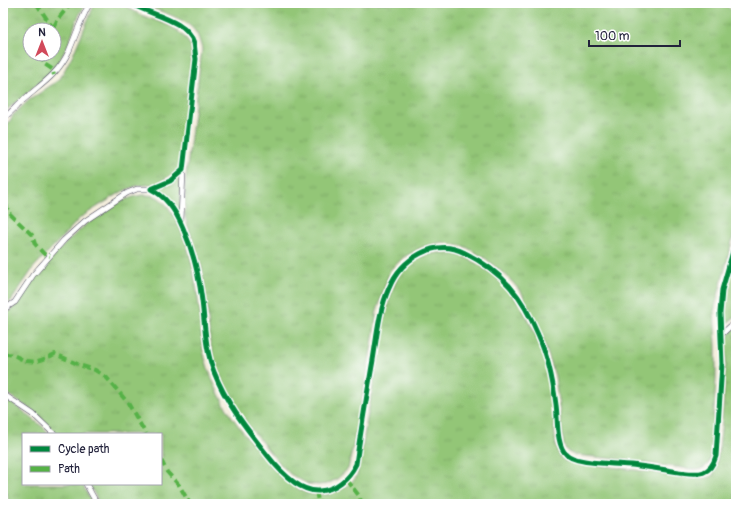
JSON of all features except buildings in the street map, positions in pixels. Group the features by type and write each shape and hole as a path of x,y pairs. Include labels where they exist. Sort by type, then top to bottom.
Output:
{"street":[{"path":"3,118 54,75 59,69 69,51 90,3"},
{"path":"130,3 178,24 188,33 194,44 196,59 183,170 181,223"},
{"path":"733,3 736,6"},
{"path":"3,310 15,302 33,274 64,240 85,221 127,193 137,189 151,189 170,181 183,170"},
{"path":"151,189 166,199 178,217 190,243 202,300 207,346 214,371 224,394 238,417 274,464 294,482 316,491 330,489 340,484 351,474 356,464 377,335 382,309 389,287 399,268 409,259 426,251 438,248 448,248 462,251 472,256 499,274 519,297 538,334 547,361 556,406 560,446 564,453 569,457 584,461 632,465 693,473 708,471 714,464 716,456 722,364 720,313 722,290 736,241"},
{"path":"722,334 736,321"},
{"path":"3,394 33,414 53,433"},
{"path":"87,485 97,504"}],"green space":[{"path":"3,3 86,3 77,19 69,43 62,56 62,22 22,22 22,62 59,62 47,76 3,112"},
{"path":"95,3 120,4 139,14 169,26 181,34 192,48 181,165 176,172 156,184 136,186 123,191 81,217 34,267 11,301 3,305 3,126 9,123 13,115 28,101 60,79 75,50"},
{"path":"137,3 724,3 736,15 736,226 714,311 716,379 711,456 707,465 698,470 574,455 568,452 564,446 555,376 544,342 522,293 506,275 485,258 466,247 442,242 422,247 404,257 390,270 377,311 356,433 348,469 337,479 327,484 318,485 308,484 290,474 247,424 231,398 216,365 210,342 202,268 185,217 185,184 202,49 198,35 191,26 178,18"},
{"path":"181,176 179,213 166,195 157,189 174,182"},
{"path":"142,195 155,196 164,203 175,218 190,258 200,314 203,350 214,385 235,422 278,473 298,489 317,495 330,493 343,489 357,476 382,329 396,281 403,269 411,262 426,255 451,253 471,260 489,272 512,294 521,307 536,336 542,352 550,383 554,407 556,447 559,455 565,461 697,478 711,477 715,469 718,456 724,399 728,336 736,325 736,504 100,504 90,485 162,485 162,433 56,433 33,411 3,389 3,315 19,302 32,281 70,239 83,227 112,206 127,199"},
{"path":"736,253 736,316 727,323 724,320 726,286"},
{"path":"3,395 49,433 22,433 22,485 83,485 93,504 9,504 7,492 3,486"}],"marked path":[{"path":"36,3 49,22"},
{"path":"56,22 71,3"},
{"path":"43,62 52,69 54,75"},
{"path":"3,205 6,205 9,213 32,235 35,244 44,254 50,256"},
{"path":"3,354 11,354 27,361 42,360 55,354 95,370 107,378 128,403 145,433"},
{"path":"162,462 167,472 179,485 190,504"},
{"path":"346,479 360,497 361,504"},
{"path":"3,488 8,504"},
{"path":"316,491 318,501 322,504"}],"cycle path":[{"path":"130,3 175,23 190,35 194,43 196,59 183,170 170,181 151,189 162,196 174,210 190,245 199,282 209,355 219,384 231,406 273,462 290,479 304,488 319,491 336,486 350,474 356,464 379,323 389,288 394,278 410,260 431,249 442,248 454,249 465,253 490,268 510,286 525,308 542,342 552,378 560,445 566,454 578,460 587,462 632,465 692,473 702,473 706,471 710,468 716,456 722,364 720,313 722,290 736,241"}]}
